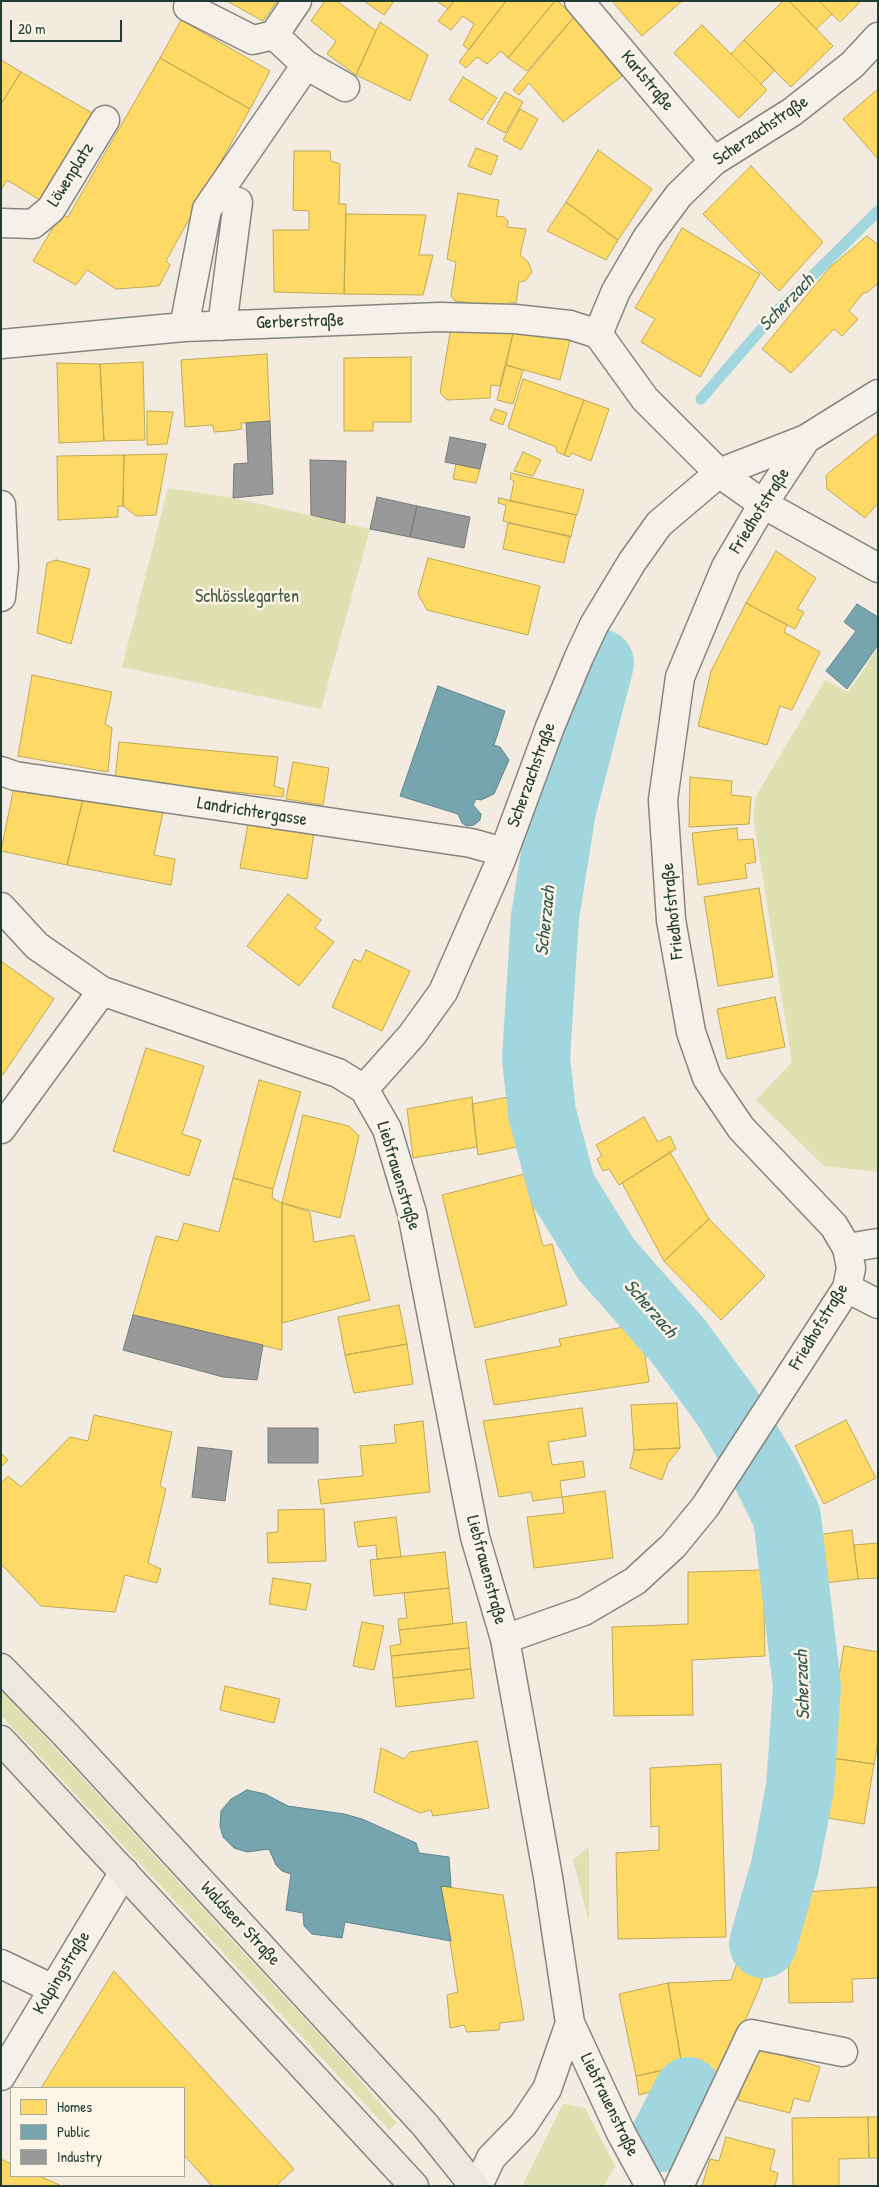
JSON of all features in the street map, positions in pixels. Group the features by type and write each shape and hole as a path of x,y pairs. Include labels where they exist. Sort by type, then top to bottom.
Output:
{"main road":[{"name":"Waldseer Straße","path":"1,1668 66,1735 425,2125 474,2186"},
{"path":"1,1740 414,2186"}],"street":[{"path":"188,7 253,40 274,35 297,1"},
{"name":"Karlstraße","path":"579,1 714,161"},
{"path":"274,35 306,65 346,87"},
{"name":"Scherzachstraße","path":"598,334 616,291 647,238 679,195 714,161 792,112 852,65 878,37"},
{"path":"184,327 207,209 306,65"},
{"name":"Löwenplatz","path":"1,223 33,224 51,209 105,120"},
{"path":"222,326 238,202"},
{"name":"Gerberstraße","path":"1,344 184,327 440,317 515,319 570,325 598,334"},
{"path":"598,334 645,398 719,473 763,504 878,568"},
{"name":"Friedhofstraße","path":"762,1420 847,1288 850,1268 846,1248 834,1226 741,1128 707,1078 691,1032 671,920 663,800 680,677 720,579 763,504 806,438 878,394"},
{"name":"Scherzachstraße","path":"372,1080 412,1035 443,992 504,852 559,703 594,625 632,562 659,524 719,473 806,438"},
{"path":"1,505 3,567 1,597"},
{"name":"Landrichtergasse","path":"1,771 15,776 34,779 471,843 504,852"},
{"name":"Liebfrauenstraße","path":"1,906 37,946 102,992 338,1073 372,1080 412,1213 475,1537 506,1639 548,1877 570,2022 621,2133 650,2186"},
{"path":"1,1129 102,992"},
{"path":"846,1248 878,1243"},
{"path":"847,1288 878,1304"},
{"name":"Liebfrauenstraße","path":"506,1639 584,1611 635,1581 673,1546 705,1507 762,1420"},
{"name":"Kolpingstraße","path":"1,2076 124,1872"},
{"path":"1,1964 53,1989"},
{"name":"Liebfrauenstraße","path":"478,2186 491,2158 523,2125 547,2089 570,2022"},
{"path":"679,2186 751,2034 843,2052"}],"green space":[{"name":"Schlösslegarten","path":"168,488 233,498 370,529 321,709 122,667"},
{"path":"878,648 878,1172 824,1166 756,1100 792,1062 753,816 756,796 825,680 848,692"},
{"path":"1,1689 348,2066 397,2123 389,2130 1,1715"},
{"path":"589,1846 589,1923 573,1860"},
{"path":"563,2104 585,2108 615,2166 604,2186 522,2186"}],"building: Homes":[{"path":"227,1 277,1 263,21"},
{"path":"325,1 337,1 376,31 356,75 327,54 336,41 311,21"},
{"path":"364,1 394,1 384,15"},
{"path":"437,1 454,1 448,9"},
{"path":"454,1 506,1 469,50 463,45 474,24 463,16 451,30 438,21"},
{"path":"506,1 555,1 508,58 501,51 487,64 477,57 466,68 459,62"},
{"path":"555,1 558,1 574,17 527,71 508,58"},
{"path":"612,1 682,1 642,36"},
{"path":"783,1 789,1 833,46 791,87 744,40"},
{"path":"789,1 819,1 832,14 816,29"},
{"path":"819,1 861,1 840,22"},
{"path":"574,17 622,76 563,122 529,83 519,95 513,90"},
{"path":"181,20 270,71 250,109 160,58"},
{"path":"380,22 428,55 410,101 356,75"},
{"path":"702,25 767,90 739,118 674,53"},
{"path":"744,40 775,70 761,84 731,54"},
{"path":"160,58 250,109 166,261 170,265 159,286 116,289 87,270 76,285 33,261 61,214 68,217"},
{"path":"1,60 21,72 1,104"},
{"path":"21,72 94,114 43,202 7,180 1,190 1,104"},
{"path":"463,77 497,98 482,120 449,100"},
{"path":"878,89 878,159 843,119"},
{"path":"505,92 523,102 505,133 487,123"},
{"path":"520,109 538,119 521,150 503,140"},
{"path":"476,148 498,156 491,175 468,166"},
{"path":"598,150 652,189 618,240 566,202"},
{"path":"294,151 330,151 331,161 340,164 339,204 346,204 344,294 274,292 273,230 309,230 309,211 293,210"},
{"path":"751,166 823,242 779,291 703,214"},
{"path":"458,193 499,200 496,216 504,217 508,221 507,227 526,229 520,255 528,262 532,272 525,281 519,282 516,303 511,302 505,307 455,301 451,296 456,262 447,259"},
{"path":"566,202 618,240 606,260 547,231"},
{"path":"346,214 426,215 419,255 433,255 423,295 344,294"},
{"path":"682,228 760,274 700,377 641,342 655,319 635,308"},
{"path":"867,236 878,245 878,283 868,292 863,293 849,311 858,319 842,336 834,329 791,373 762,349 830,267"},
{"path":"451,327 514,329 500,386 491,385 490,398 447,400 440,393"},
{"path":"514,329 570,340 560,380 506,365"},
{"path":"267,354 270,421 241,423 242,429 214,432 213,425 185,427 181,360"},
{"path":"411,357 411,422 373,422 373,431 344,431 344,358"},
{"path":"143,362 145,440 104,441 100,364"},
{"path":"57,363 100,364 104,441 59,443"},
{"path":"506,365 523,370 513,404 497,400"},
{"path":"523,379 584,400 564,455 557,452 556,447 508,428"},
{"path":"584,400 609,409 591,461 572,453 569,457 564,455"},
{"path":"495,409 507,413 503,425 490,420"},
{"path":"147,411 173,412 167,444 147,445"},
{"path":"878,433 878,503 865,518 827,489 826,475"},
{"path":"523,452 541,460 533,476 514,471"},
{"path":"167,454 156,515 136,516 123,506 124,455"},
{"path":"124,455 123,506 118,506 118,517 58,520 57,456"},
{"path":"456,464 480,469 476,483 453,479"},
{"path":"511,473 584,490 577,515 510,501 514,481 510,479"},
{"path":"499,498 576,515 571,537 503,521 506,505 498,503"},
{"path":"508,523 570,536 564,563 503,549"},
{"path":"776,551 816,578 797,609 804,612 795,629 746,603"},
{"path":"428,558 540,586 528,635 427,610 418,594"},
{"path":"56,560 90,569 71,644 37,633 47,563"},
{"path":"746,603 787,625 784,632 820,652 792,710 780,706 767,745 698,726 711,671"},
{"path":"32,675 112,692 105,724 112,728 108,772 18,756"},
{"path":"119,742 278,757 274,786 284,789 283,797 115,780"},
{"path":"293,762 329,768 323,805 286,799"},
{"path":"690,777 732,781 731,795 751,797 749,824 689,827"},
{"path":"14,787 83,799 67,865 1,851"},
{"path":"83,799 163,812 154,855 175,859 171,885 67,865"},
{"path":"248,824 314,833 307,879 240,868"},
{"path":"737,828 738,840 753,839 756,862 745,864 747,878 698,885 692,833"},
{"path":"759,888 773,977 718,986 704,897"},
{"path":"288,894 321,920 315,928 334,942 299,986 247,946"},
{"path":"366,950 410,971 382,1031 332,1007 354,959 361,962"},
{"path":"1,961 54,999 2,1076 1,1076"},
{"path":"775,997 785,1047 727,1059 717,1009"},
{"path":"146,1048 204,1066 182,1134 201,1140 189,1176 113,1151"},
{"path":"259,1080 301,1092 273,1189 233,1178"},
{"path":"518,1095 526,1145 478,1155 472,1104"},
{"path":"472,1097 477,1147 413,1158 407,1109"},
{"path":"303,1115 349,1126 359,1136 340,1218 282,1203"},
{"path":"644,1117 658,1142 670,1136 676,1149 619,1185 609,1169 603,1171 597,1159 602,1156 596,1145"},
{"path":"670,1152 709,1219 664,1261 622,1183"},
{"path":"524,1174 543,1246 552,1244 567,1305 475,1328 442,1195"},
{"path":"233,1178 273,1189 272,1198 282,1203 282,1350 133,1315 156,1236 178,1241 184,1223 219,1232"},
{"path":"282,1203 310,1212 314,1242 354,1235 370,1300 282,1323"},
{"path":"709,1219 765,1276 721,1320 664,1261"},
{"path":"399,1305 407,1344 345,1355 338,1317"},
{"path":"640,1324 649,1382 494,1405 485,1360 561,1346 559,1339"},
{"path":"407,1344 413,1384 354,1393 345,1355"},
{"path":"677,1403 680,1448 634,1450 631,1405"},
{"path":"582,1408 586,1436 548,1442 552,1465 583,1461 585,1477 560,1481 562,1497 533,1501 531,1492 499,1497 483,1421"},
{"path":"94,1415 172,1432 160,1486 166,1489 148,1563 161,1569 157,1583 125,1575 115,1612 41,1606 1,1564 1,1483 8,1476 21,1487 70,1437 88,1441"},
{"path":"846,1420 876,1478 824,1504 795,1446"},
{"path":"423,1421 430,1492 321,1504 318,1480 363,1476 360,1446 396,1443 394,1425"},
{"path":"680,1448 668,1463 662,1480 630,1468 634,1450"},
{"path":"1,1453 8,1460 1,1467"},
{"path":"605,1491 613,1558 534,1568 527,1517 564,1513 562,1497"},
{"path":"324,1509 326,1561 268,1563 267,1533 278,1532 278,1510"},
{"path":"396,1517 401,1557 377,1559 376,1545 358,1547 354,1522"},
{"path":"852,1530 858,1579 809,1585 803,1537"},
{"path":"878,1543 878,1578 858,1579 854,1545"},
{"path":"445,1552 449,1588 374,1596 370,1560"},
{"path":"763,1570 765,1656 692,1660 693,1715 614,1716 612,1627 688,1624 688,1572"},
{"path":"273,1578 311,1584 306,1610 269,1604"},
{"path":"449,1588 453,1624 399,1630 398,1619 407,1618 404,1593"},
{"path":"362,1622 384,1626 374,1670 353,1666"},
{"path":"466,1622 469,1648 391,1656 390,1646 401,1644 399,1630"},
{"path":"844,1646 878,1652 878,1741 874,1764 825,1757"},
{"path":"469,1648 471,1669 393,1678 391,1656"},
{"path":"471,1669 474,1698 396,1707 393,1678"},
{"path":"225,1686 280,1699 274,1723 220,1710"},
{"path":"477,1741 489,1808 433,1816 431,1810 420,1813 374,1792 381,1748 404,1759 410,1752"},
{"path":"825,1757 874,1764 864,1824 816,1816"},
{"path":"721,1764 726,1937 618,1939 616,1853 659,1850 659,1826 651,1827 650,1768"},
{"path":"441,1886 503,1895 524,2020 500,2023 499,2030 467,2032 464,2025 450,2028 447,1995 458,1992"},
{"path":"878,1887 878,1978 852,1979 853,2002 789,2003 788,1945 805,1892"},
{"path":"745,1940 774,1947 758,1991 712,2097 668,2087 639,2095 636,2076 682,2066 668,1983 731,1980"},
{"path":"114,1971 294,2169 276,2186 212,2186 185,2156 185,2087 42,2087"},
{"path":"668,1983 682,2066 636,2076 619,1994"},
{"path":"755,2047 820,2067 809,2102 794,2098 790,2113 738,2100"},
{"path":"868,2117 878,2117 878,2158 869,2158"},
{"path":"868,2117 869,2158 839,2159 839,2186 793,2186 792,2118"},
{"path":"726,2137 775,2150 770,2170 778,2173 775,2186 702,2186 710,2159 719,2161"},
{"path":"1,2159 10,2164 10,2177 41,2177 62,2186 1,2186"}],"building: Public":[{"path":"857,604 878,617 878,645 847,689 826,671 856,631 844,622"},
{"path":"438,686 505,711 494,745 500,747 509,760 494,794 481,800 476,799 473,805 481,814 480,820 474,825 467,826 462,823 458,814 400,796"},
{"path":"247,1790 265,1794 288,1806 344,1814 362,1819 416,1843 419,1853 449,1857 451,1887 441,1886 451,1941 345,1922 342,1938 312,1934 304,1926 303,1913 286,1910 291,1874 282,1871 276,1865 269,1849 247,1852 234,1848 223,1837 220,1826 221,1811 231,1799"}],"building: Industry":[{"path":"270,421 273,494 233,498 234,464 248,463 246,423"},
{"path":"450,437 486,444 480,469 445,462"},
{"path":"310,460 346,461 345,523 311,515"},
{"path":"377,497 417,506 410,537 370,529"},
{"path":"417,506 470,517 464,548 410,537"},
{"path":"133,1315 263,1345 257,1380 223,1377 123,1350"},
{"path":"268,1428 318,1428 318,1463 268,1463"},
{"path":"198,1447 232,1451 225,1501 192,1497"}],"waterway":[{"name":"Scherzach","path":"701,399 777,311 878,211"},
{"name":"Scherzach","path":"600,663 562,810 545,917 536,1058 542,1113 562,1188 606,1259 679,1342 728,1409 766,1474 787,1517 807,1687 800,1788 785,1866 763,1944"},
{"name":"Scherzach","path":"664,2138 688,2091"}]}
